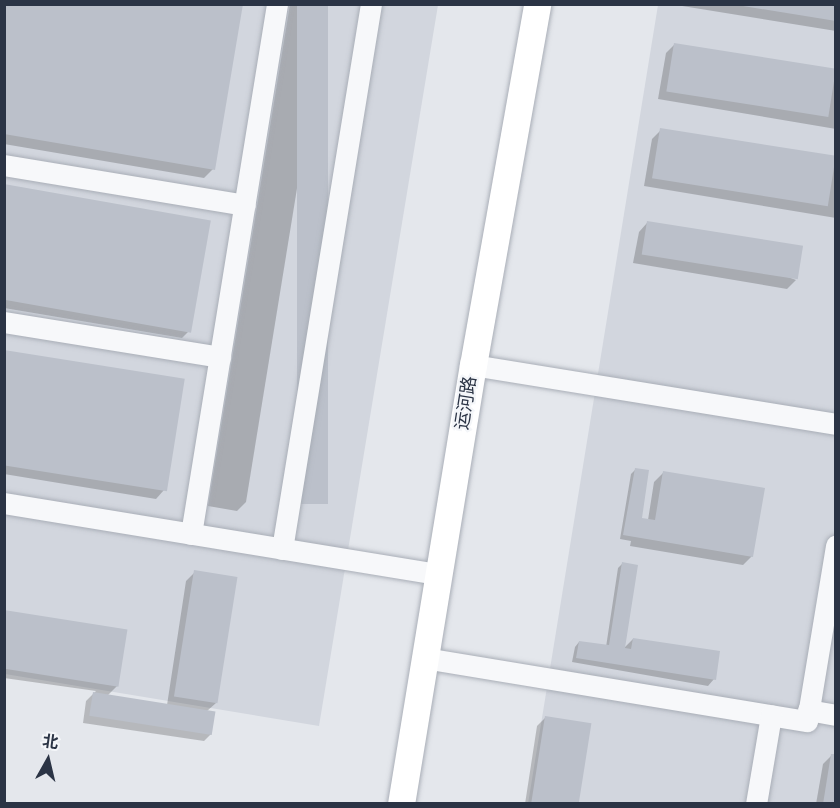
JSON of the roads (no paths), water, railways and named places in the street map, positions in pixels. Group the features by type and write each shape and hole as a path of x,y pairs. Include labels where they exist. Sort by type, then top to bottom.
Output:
{"main road":[{"name":"运河路","path":"401,804 472,365 537,4"}],"lane":[{"path":"191,534 277,4"},
{"path":"282,549 371,4"},
{"path":"4,165 245,205"},
{"path":"4,322 220,357"},
{"path":"472,365 836,424"},
{"path":"4,503 438,574"},
{"path":"424,658 807,721 836,545"},
{"path":"808,710 836,715"},
{"path":"756,804 771,715"}]}
